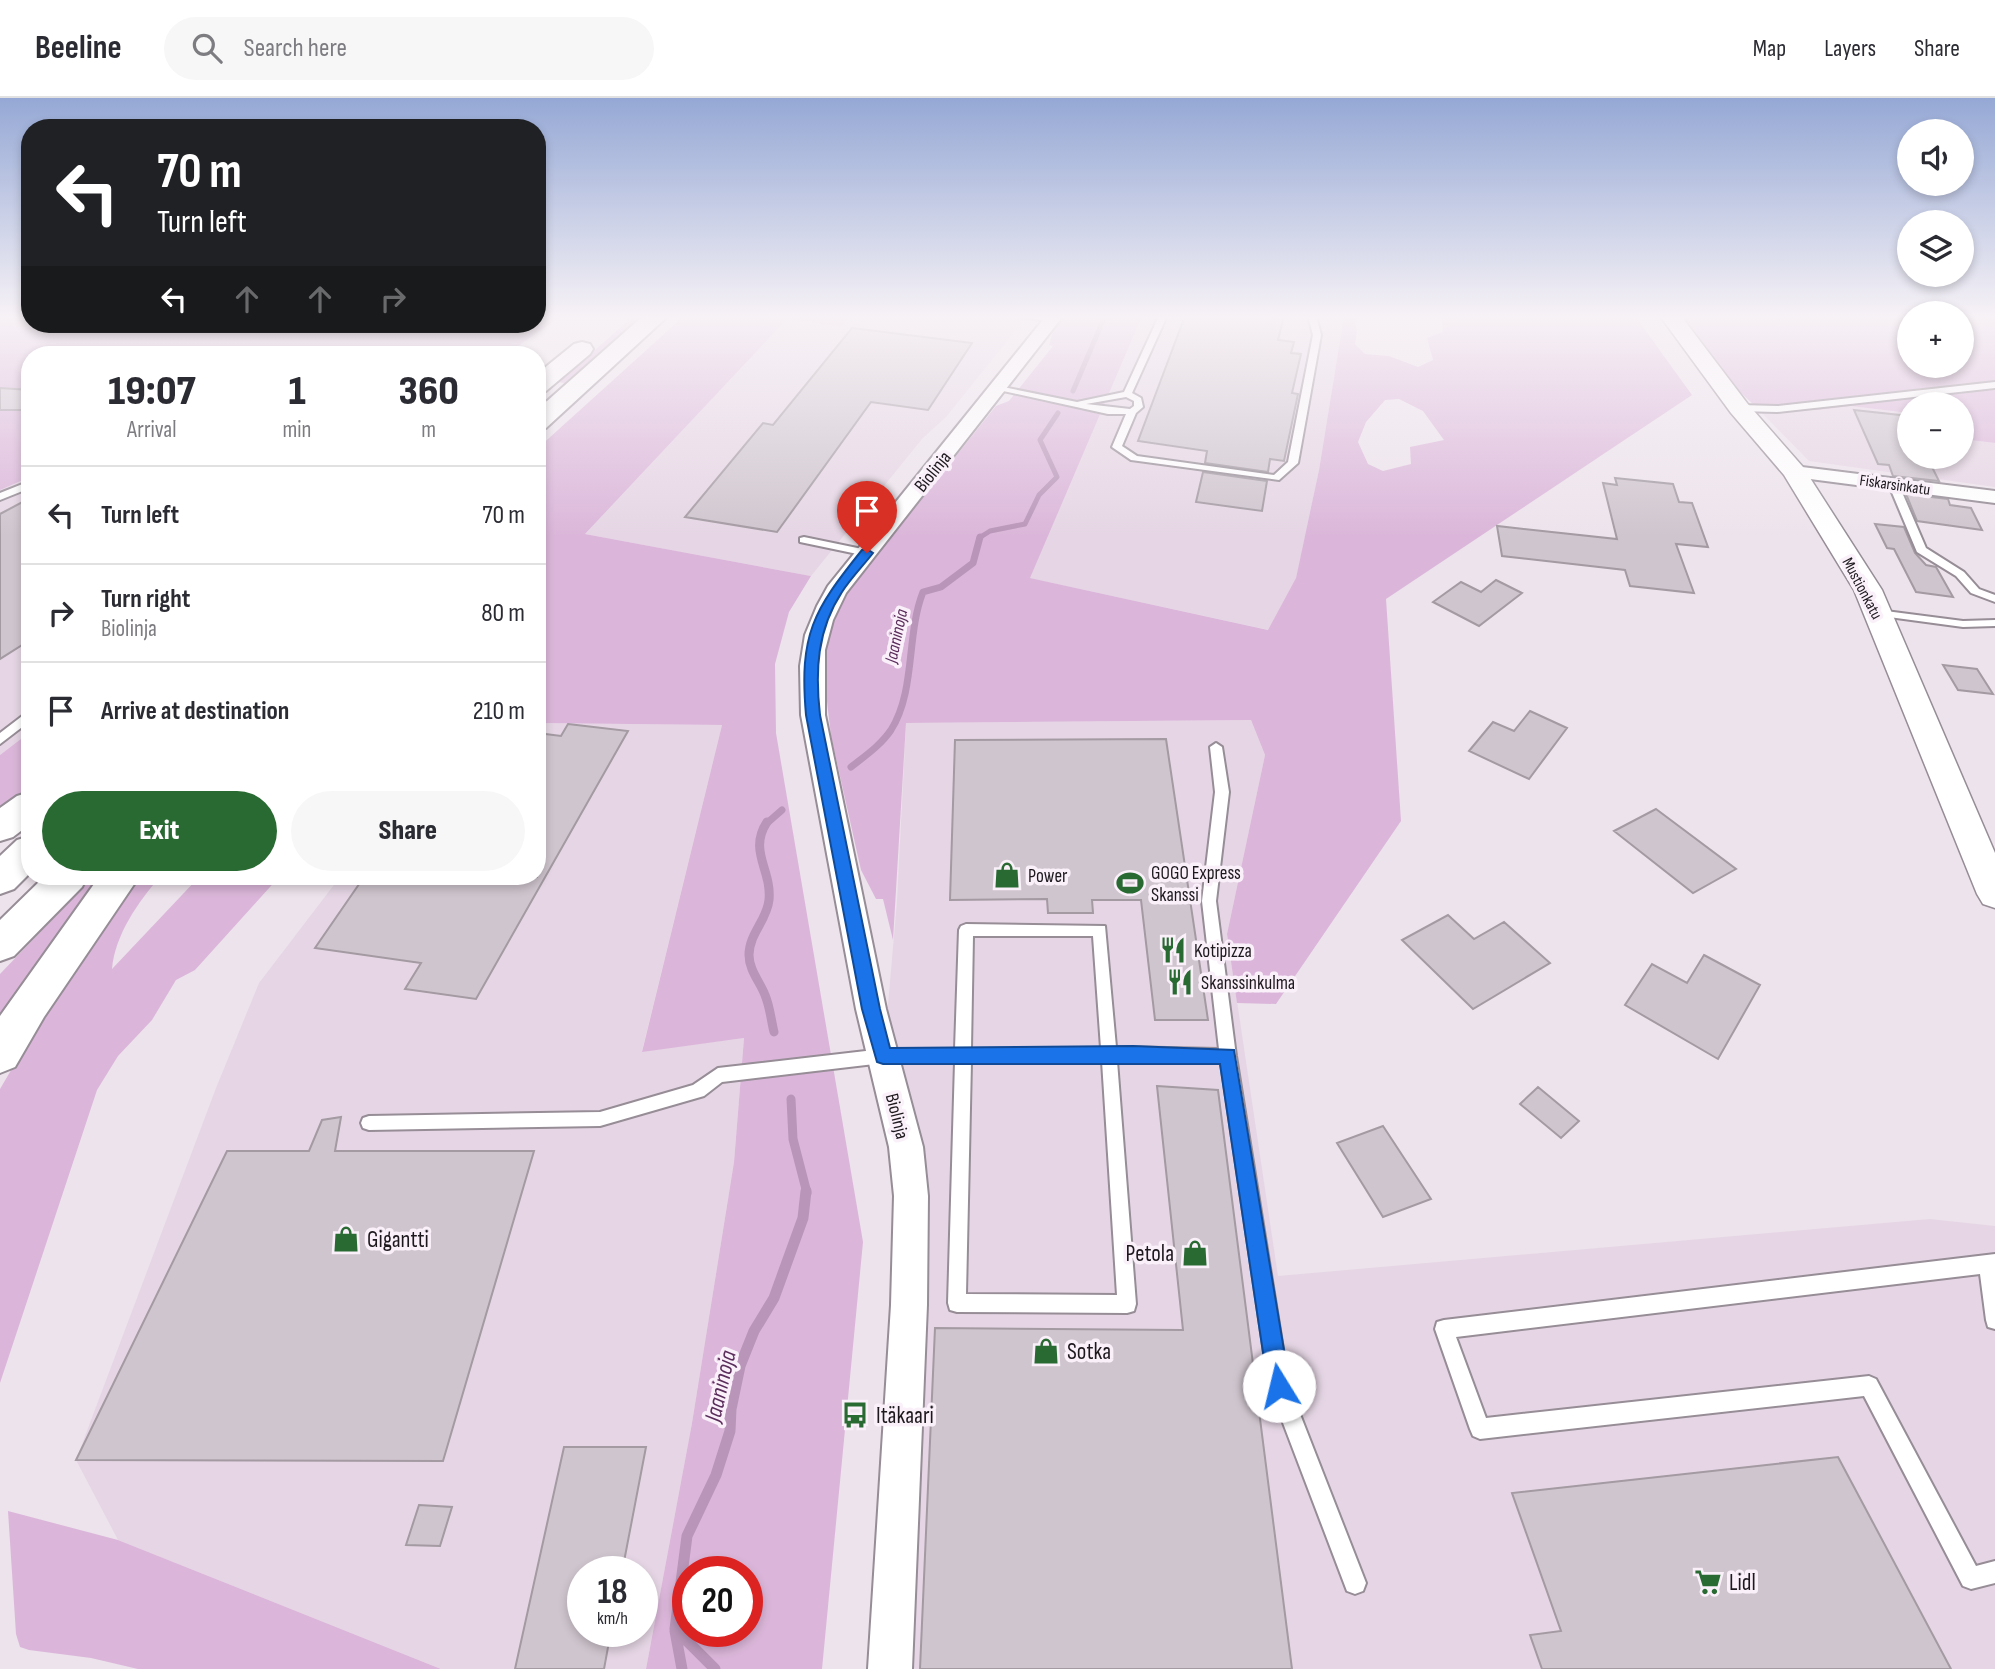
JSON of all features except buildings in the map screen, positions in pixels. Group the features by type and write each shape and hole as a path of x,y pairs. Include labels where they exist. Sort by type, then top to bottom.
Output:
{"highway":[{"path":"547,404 565,389"},
{"path":"0,827 21,812"},
{"path":"0,879 21,859"},
{"path":"0,945 60,885"},
{"path":"0,1054 29,1005 114,885"}],"street":[{"name":"Biolinja","path":"890,1669 909,1305 911,1196 906,1147 871,1009 813,715 810,685 814,639 819,621 836,591 998,389"},
{"name":"Mustionkatu","path":"1725,389 1794,472 1868,590 1989,871 1995,894"},
{"name":"Fiskarsinkatu","path":"1794,472 1995,497"}],"lane":[{"path":"1000,389 1108,411 1132,412"},
{"path":"1128,394 1130,389"},
{"path":"1077,403 1128,394 1138,400 1139,407 1132,412 1117,447 1134,458 1276,478 1293,463 1307,389"},
{"path":"1739,408 1777,409 1956,389"},
{"path":"1893,483 1920,550 1960,574 1995,612"},
{"path":"0,497 21,488"},
{"path":"804,540 867,553"},
{"path":"1975,591 1995,599"},
{"path":"1878,613 1963,624 1995,623"},
{"path":"0,740 21,722"},
{"path":"1216,747 1222,792 1209,901 1228,1056 1279,1386 1355,1583"},
{"path":"966,930 1100,930 1109,1054 1127,1304 957,1303 966,930"},
{"path":"369,1123 600,1118 698,1091 718,1075 883,1056 1228,1056"},
{"path":"1995,1320 1991,1264 1444,1329 1480,1429 1869,1386 1971,1578 1995,1572"}],"shaded area":[{"path":"0,389 21,389 21,481 0,490"},
{"path":"603,389 721,389 585,534 811,576 789,612 775,664 776,733 863,1242 822,1669 646,1669 650,1647 658,1647 658,1605 692,1423 734,1162 744,1038 642,1052 722,725 546,723 546,441"},
{"path":"721,389 968,389 946,417 922,439 811,576 585,534"},
{"path":"1018,389 1111,389 1030,578 1268,630 1296,578 1319,470 1332,389 1688,389 1692,395 1386,599 1401,821 1276,1004 1237,1003 1227,934 1265,755 1251,720 906,723 893,940 883,899 876,899 861,870 831,736 826,693 830,622 838,606 877,554 996,406 1009,401","holes":["1399,399 1423,411 1444,440 1410,447 1411,464 1383,471 1368,464 1358,442 1366,422 1385,400"]},
{"path":"1110,389 1332,389 1319,470 1296,579 1269,630 1029,578"},
{"path":"1737,389 1995,389 1995,443 1974,440 1974,392 1897,392 1897,412 1851,406 1818,410 1755,406"},
{"path":"1755,406 1818,410 1851,406 1897,412 1897,469 1974,469 1974,440 1995,443 1995,487 1809,461"},
{"path":"21,481 21,739 0,755 0,490"},
{"path":"1251,720 1265,755 1227,934 1278,1276 1930,1219 1995,1226 1995,1669 908,1669 925,1324 928,1173 886,1028 897,901 906,723"},
{"path":"546,723 722,725 642,1051 744,1038 734,1162 692,1423 658,1605 658,1556 567,1556 567,1647 650,1647 646,1669 441,1669 118,1540 76,1460 216,1088 259,983 334,885 546,885"},
{"path":"21,739 21,796 0,812 0,755"},
{"path":"85,885 104,885 34,980 0,1034 0,974"},
{"path":"129,885 154,885 123,932 112,969 191,885 272,885 195,970 176,980 152,1020 118,1056 97,1090 0,1383 0,1089 113,905"},
{"path":"8,1511 118,1540 441,1669 138,1669 91,1658 20,1647 16,1634"}],"waterway":[{"name":"Jaaninoja","path":"980,537 990,531 1025,524 1039,495 1057,477 1040,440 1058,413"},
{"name":"Jaaninoja","path":"851,767 883,741 899,714 908,680 914,626 923,592 941,587 973,563 980,537"},
{"name":"Jaaninoja","path":"766,824 782,810"},
{"name":"Jaaninoja","path":"766,824 762,832 760,852 769,900 752,940 749,960 767,1000 774,1032"},
{"name":"Jaaninoja","path":"791,1099 793,1139 807,1193"},
{"name":"Jaaninoja","path":"715,1669 675,1629 687,1536 716,1475 730,1431 731,1409 740,1366 754,1331 774,1298 803,1218 806,1191"},
{"path":"678,1647 682,1669"}],"place":[{"name":"Power","path":"1007,875"},
{"name":"GOGO Express Skanssi","path":"1130,883"},
{"name":"Kotipizza","path":"1173,950"},
{"name":"Skanssinkulma","path":"1180,982"},
{"name":"Gigantti","path":"346,1239"},
{"name":"Petola","path":"1195,1253"},
{"name":"Sotka","path":"1046,1351"},
{"name":"Itäkaari","path":"855,1415"},
{"name":"Lidl","path":"1708,1582"}],"route":[{"path":"867,553 836,591 819,621 811,659 810,685 813,715 871,1009 883,1056 1228,1056 1279,1386"}]}
